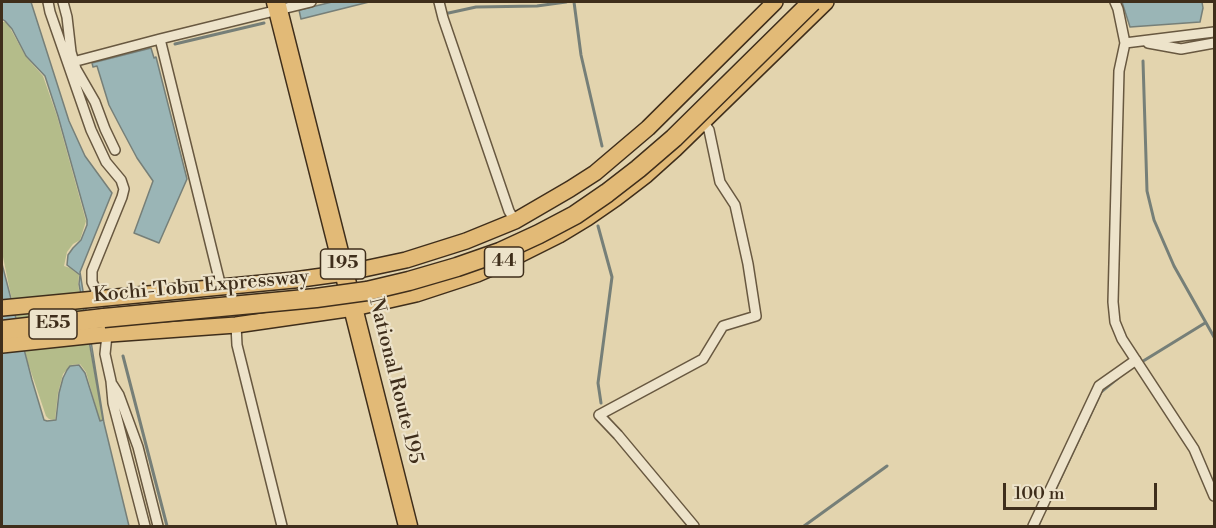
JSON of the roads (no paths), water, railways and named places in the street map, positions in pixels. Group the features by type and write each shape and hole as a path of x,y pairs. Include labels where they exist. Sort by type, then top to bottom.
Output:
{"highway":[{"name":"Kochi-Tobu Expressway","path":"2,328 102,330 367,291 458,267 500,252 575,215 638,169 674,138 812,2"},
{"name":"National Route 195","path":"277,6 408,526"}],"main road":[{"name":"44","path":"2,308 345,273 406,260 466,242 515,220 595,173 648,128 775,2"},
{"name":"44","path":"2,345 102,330 236,325 354,308 417,294 487,270 534,248 588,218 646,175 703,123 826,2"}],"street":[{"path":"48,2 71,62 91,130 106,162 121,180 124,189 92,271 96,298"},
{"path":"63,2 67,17 71,62 95,102 115,150"},
{"path":"71,62 277,6 311,2"},
{"path":"1116,4 1125,43 1119,71 1113,302 1115,322 1122,339 1194,449 1215,496"},
{"path":"441,10 509,211 515,220"},
{"path":"1125,43 1215,32"},
{"path":"160,39 221,287"},
{"path":"1137,42 1181,49 1215,43"},
{"path":"694,526 599,415 703,359 723,326 756,316 748,264 735,205 720,182 709,130 703,123"},
{"path":"236,325 237,345 282,526"},
{"path":"102,330 113,403 145,526"},
{"path":"1033,526 1099,386 1136,360"},
{"path":"111,381 119,395 138,447 158,526"}],"water":[{"path":"2,2 31,2 69,121 85,156 112,193 80,272 104,423 129,526 2,526 2,264 44,420 56,420 63,378 70,366 79,365 85,373 100,421 103,420 79,284 80,275 67,265 68,255 81,240 87,220 45,76 26,56 12,29 2,19"},
{"path":"332,2 369,2 301,19 299,10"},
{"path":"1122,2 1202,2 1203,8 1200,22 1130,27"},
{"path":"151,48 154,58 156,57 187,179 159,243 134,233 153,181 137,158 109,105 97,66 93,67 92,63"}],"waterway":[{"path":"444,14 476,7 537,6 566,2"},
{"path":"574,2 581,55 602,146"},
{"path":"175,44 264,23"},
{"path":"1143,61 1147,191 1154,220 1174,266 1214,337"},
{"path":"598,226 612,277 598,383 601,403"},
{"path":"1140,363 1205,323"},
{"path":"123,356 167,526"},
{"path":"1053,494 1101,392 1118,378"},
{"path":"804,526 887,466"},
{"path":"1038,526 1041,519"}]}
